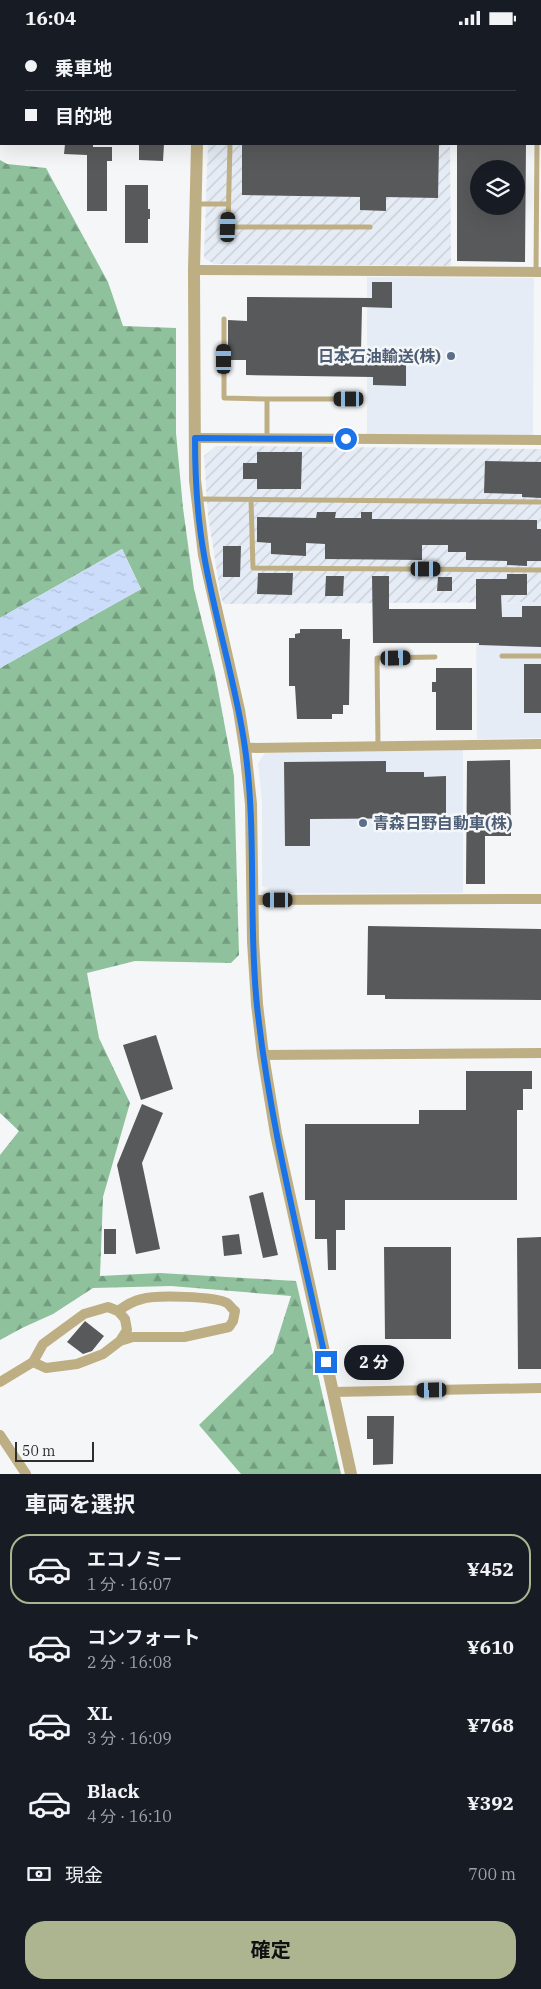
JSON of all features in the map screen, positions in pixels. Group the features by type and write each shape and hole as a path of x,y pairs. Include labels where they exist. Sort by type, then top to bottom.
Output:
{"street":[{"path":"196,145 194,271 195,480 197,499 204,555 239,710 245,748 251,804 256,995 263,1055 276,1134 351,1474"},
{"path":"194,271 538,272"},
{"path":"195,438 541,440"},
{"path":"245,748 541,744"},
{"path":"253,900 541,899"},
{"path":"263,1055 541,1053"},
{"path":"118,1311 126,1304 143,1298 164,1297 205,1299 226,1303 235,1311 233,1321 229,1327 184,1337 133,1337 120,1341"},
{"path":"0,1382 33,1362 43,1344 84,1314 108,1307 118,1311 125,1319 127,1330 120,1341 103,1354 77,1364 46,1368 33,1362"},
{"path":"333,1392 541,1388"},
{"path":"0,1435 26,1474"}],"lane":[{"path":"230,145 228,227 370,227"},
{"path":"537,145 538,272"},
{"path":"196,204 228,204"},
{"path":"224,319 224,398 349,399"},
{"path":"266,399 267,439"},
{"path":"197,499 541,502"},
{"path":"251,499 253,568 541,570"},
{"path":"502,656 541,656"},
{"path":"378,746 377,658 435,657"}],"shaded area":[{"path":"208,145 450,145 451,266 214,264 204,258"},
{"name":"日本石油輸送(株)","path":"367,277 534,278 533,436 367,434"},
{"path":"216,446 541,449 541,602 224,604 221,598 208,515 204,456"},
{"path":"541,602 541,738 477,739 476,603"},
{"name":"青森日野自動車(株)","path":"463,750 463,893 277,893 262,886 262,801 258,763 265,753"}],"green space":[{"path":"0,160 7,164 46,168 108,282 123,326 176,328 176,433 183,508 194,589 215,673 234,776 239,955 231,963 135,961 87,973 99,1038 130,1103 103,1197 100,1276 160,1273 296,1281 341,1474 241,1474 199,1425 273,1353 291,1296 171,1286 93,1288 53,1314 0,1340 0,1155 19,1131 0,1113 0,668 141,589 122,549 0,618"}],"water":[{"path":"122,549 141,589 0,668 0,618"}],"building":[{"path":"65,145 112,147 112,161 107,161 107,211 87,211 87,155 64,154"},
{"path":"139,145 164,145 163,161 139,160"},
{"path":"242,145 439,145 438,198 386,197 386,211 360,210 360,197 242,195"},
{"path":"457,145 526,145 525,262 457,261"},
{"path":"125,185 148,185 150,219 148,219 148,243 125,243"},
{"path":"372,282 392,282 392,308 362,307 361,351 406,352 406,386 373,385 373,377 246,375 246,360 228,360 228,320 247,321 247,297 372,298"},
{"path":"257,452 302,452 301,489 257,489 257,479 243,479 243,463 257,463"},
{"path":"485,461 541,462 541,498 522,497 522,494 484,493"},
{"path":"317,512 336,512 335,518 361,518 361,512 372,512 372,519 537,520 537,529 541,529 541,561 527,561 527,566 507,565 507,561 466,560 466,552 448,552 448,545 422,545 422,560 325,559 325,544 306,543 306,556 271,554 271,543 257,542 257,517 316,518"},
{"path":"223,546 241,546 240,577 223,577"},
{"path":"258,573 293,573 292,595 257,594"},
{"path":"507,574 527,574 527,595 501,595 502,617 522,617 522,606 541,606 541,647 479,645 479,643 373,643 372,576 389,576 389,609 476,609 476,579 507,579"},
{"path":"326,576 344,576 343,596 325,596"},
{"path":"438,577 452,577 452,591 437,591"},
{"path":"300,629 342,629 342,639 350,639 349,705 343,705 343,714 332,714 332,719 297,719 295,686 289,686 289,638 295,638 295,634 300,633"},
{"path":"524,664 541,664 541,713 524,713"},
{"path":"436,668 472,668 472,730 436,730 436,692 432,692 432,682 436,682"},
{"path":"510,760 511,836 485,836 485,884 466,884 467,761"},
{"path":"386,761 386,772 424,772 424,777 446,776 446,818 310,819 310,846 285,846 284,762"},
{"path":"368,926 541,929 541,1000 385,999 385,995 367,995"},
{"path":"156,1035 173,1089 141,1100 123,1045"},
{"path":"466,1071 532,1071 532,1089 523,1089 523,1110 517,1110 517,1200 345,1200 345,1230 336,1230 336,1270 328,1270 327,1239 315,1239 315,1200 305,1200 305,1124 419,1124 419,1110 466,1110"},
{"path":"142,1104 163,1113 142,1163 160,1249 136,1254 117,1165"},
{"path":"263,1192 278,1255 263,1258 249,1196"},
{"path":"104,1229 116,1229 116,1254 104,1254"},
{"path":"239,1234 242,1254 224,1256 222,1236"},
{"path":"541,1237 541,1369 518,1369 517,1238"},
{"path":"384,1247 451,1247 451,1339 385,1339"},
{"path":"85,1321 104,1336 92,1351 83,1354 67,1342"},
{"path":"367,1416 394,1416 393,1464 373,1465 373,1439 367,1439"}],"place":[{"name":"日本石油輸送(株)","path":"451,356"},
{"name":"青森日野自動車(株)","path":"363,823"}],"route":[{"path":"326,1362 276,1134 263,1055 253,941 251,804 245,748 239,710 204,555 195,480 195,438 346,439"}]}
